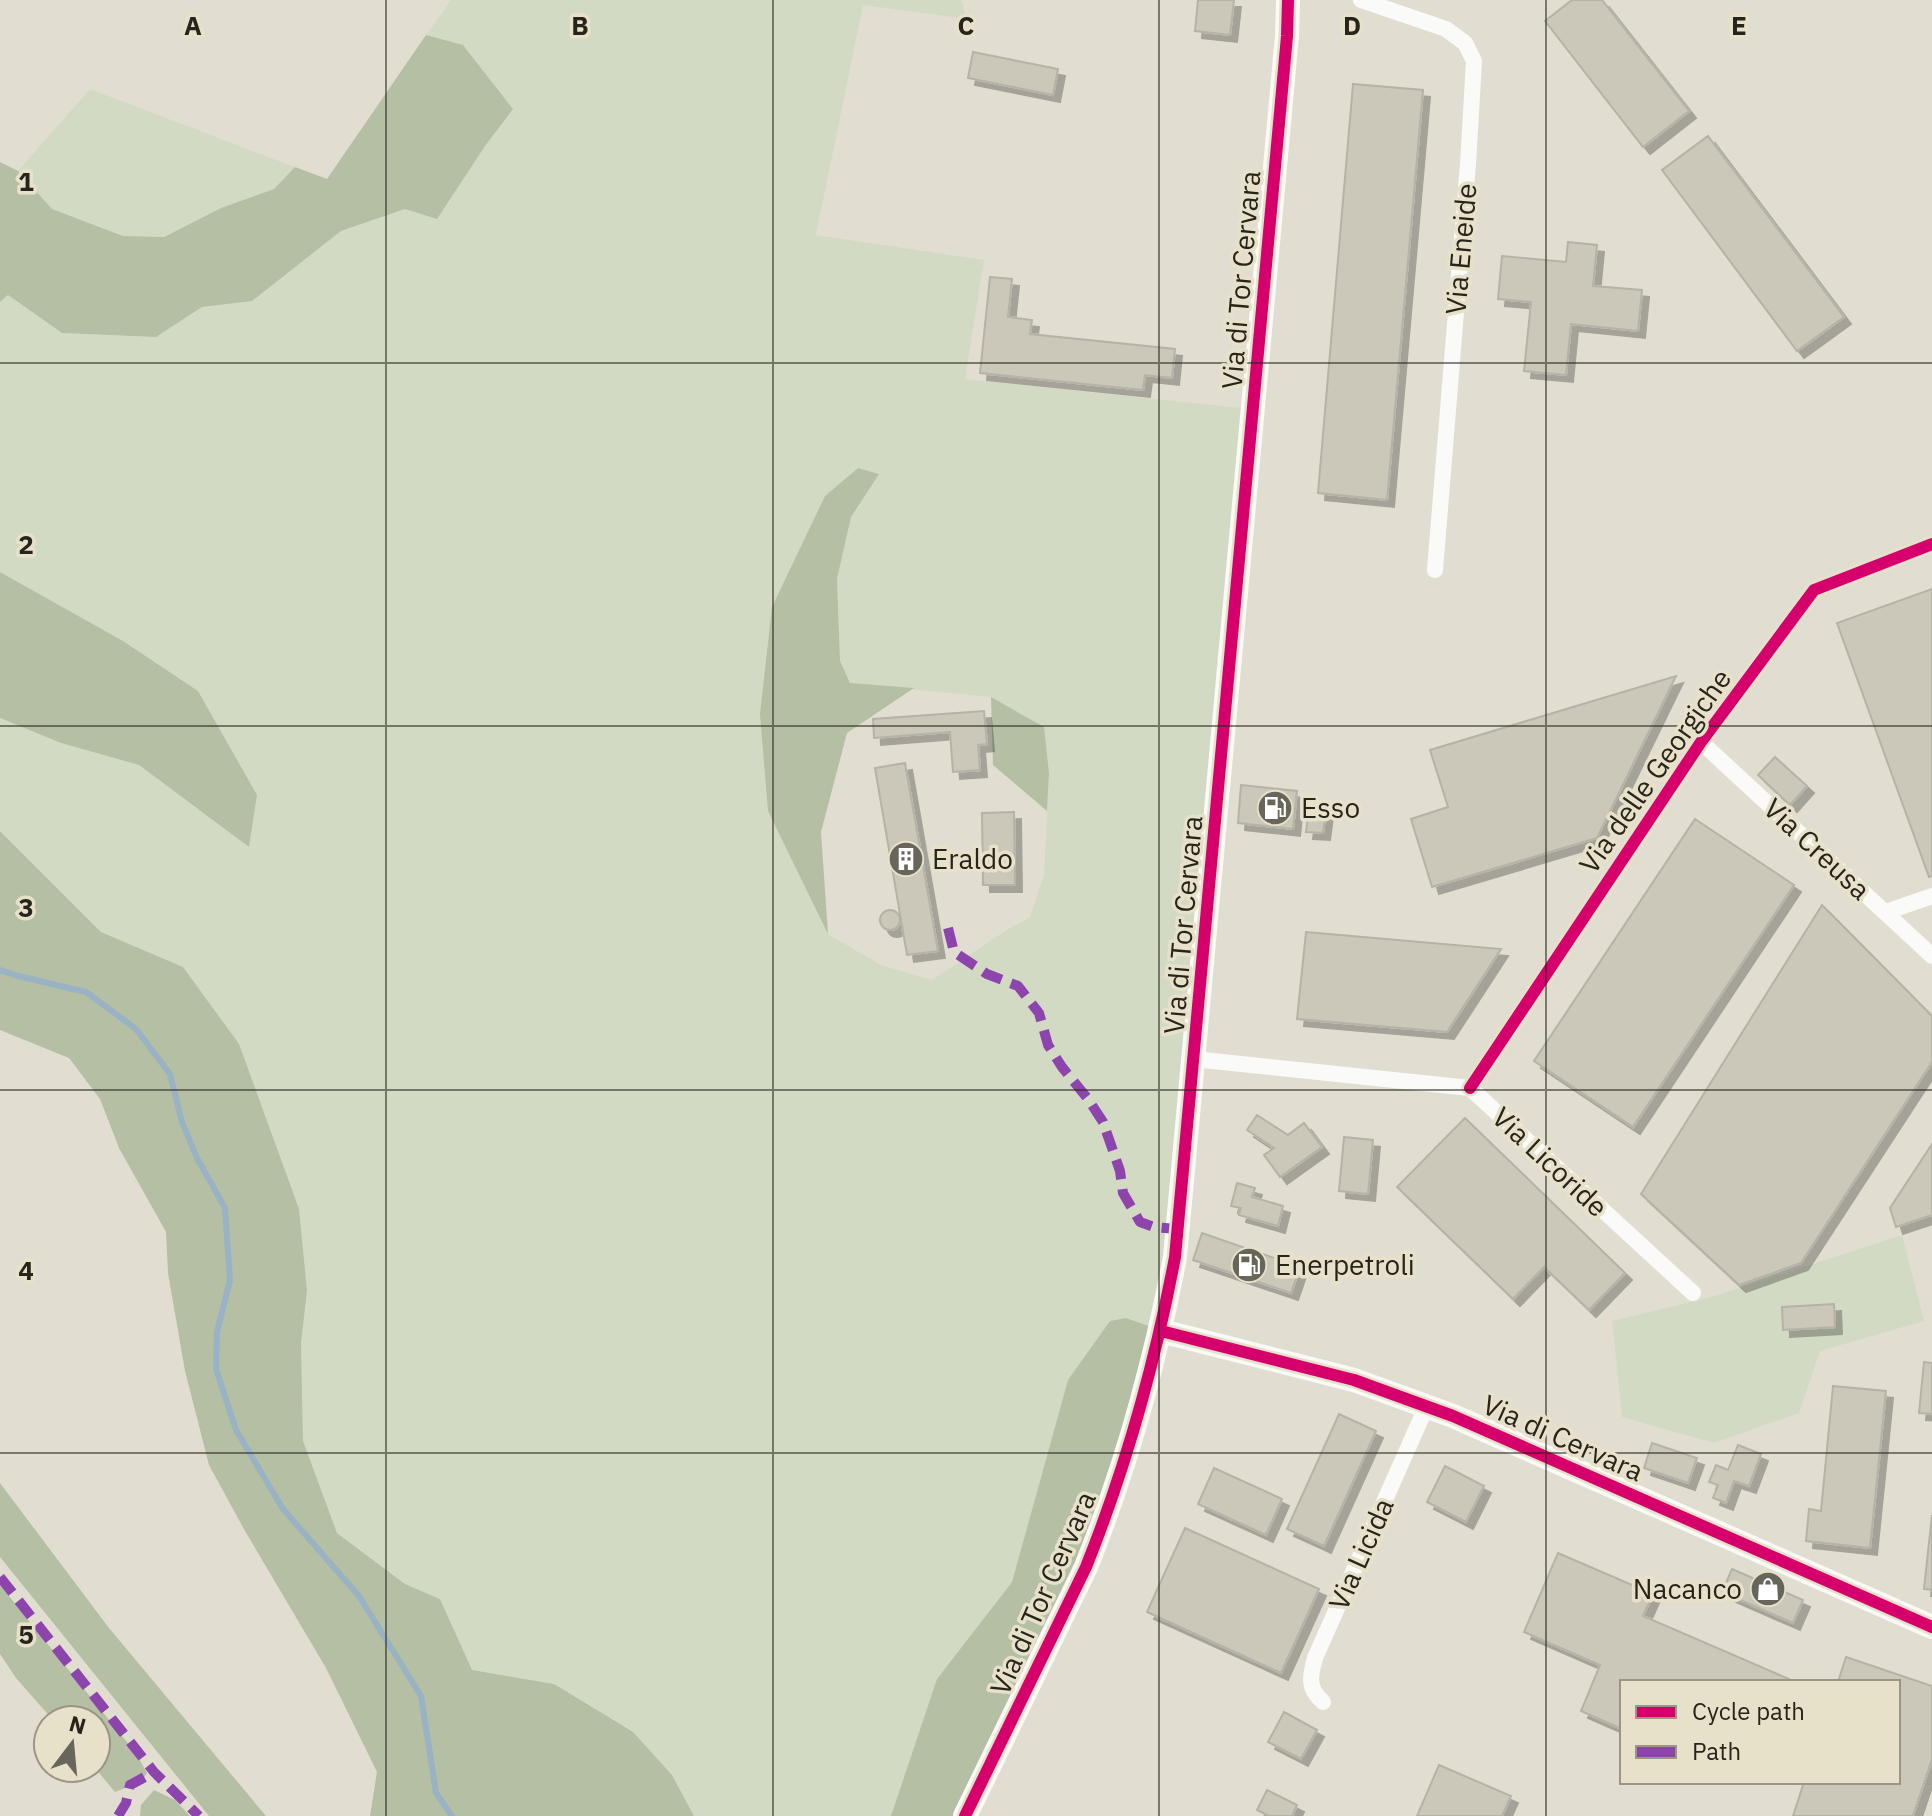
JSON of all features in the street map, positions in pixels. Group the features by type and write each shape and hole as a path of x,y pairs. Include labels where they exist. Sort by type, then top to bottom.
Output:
{"street":[{"name":"Via di Tor Cervara","path":"965,1816 1086,1567 1119,1478 1161,1331 1175,1257 1286,50 1288,0"},
{"name":"Via Eneide","path":"1361,0 1446,29 1465,43 1474,61 1435,570"},
{"name":"Via delle Georgiche","path":"1470,1088 1701,742 1814,590 1932,544"},
{"name":"Via Creusa","path":"1701,742 1932,956"},
{"path":"1886,912 1932,896"},
{"name":"Via Licoride","path":"1194,1059 1470,1088 1693,1293"},
{"name":"Via di Cervara","path":"1161,1331 1354,1380 1427,1405 1932,1627"},
{"name":"Via Licida","path":"1323,1702 1314,1694 1310,1680 1315,1658 1427,1405"}],"green space":[{"path":"451,0 961,0 967,19 863,5 816,235 984,260 965,379 1241,408 1163,1257 1149,1326 1126,1318 1068,1380 1012,1582 937,1679 891,1816 694,1816 672,1775 554,1684 471,1670 440,1599 405,1584 337,1533 303,1441 301,1343 307,1291 183,967 101,932 0,831 0,718 61,743 139,765 249,847 257,795 198,691 123,641 0,572 0,302 8,295 62,333 156,337 202,307 252,301 341,231 405,209 485,146 513,109 463,45 426,35","holes":["858,468 878,474 851,517 837,579 840,661 850,683 990,697 1044,727 1049,773 1044,875 1030,917 932,980 881,965 828,934 800,874 825,496"]},
{"path":"426,35 463,45 513,109 437,219 405,209 341,231 252,301 202,307 156,337 62,333 8,295 0,302 0,162 18,171 52,209 123,236 164,237 221,208 274,189 295,167 327,179"},
{"path":"90,89 295,167 274,189 221,208 163,237 123,236 52,209 18,171"},
{"path":"858,468 879,474 851,517 837,579 840,661 850,683 914,688 847,733 821,832 828,934 768,811 760,714 772,607 825,496"},
{"path":"0,572 123,641 198,691 257,795 249,847 139,765 61,743 0,718"},
{"path":"991,697 1044,727 1049,773 1047,811 993,765"},
{"path":"0,831 101,932 183,967 239,1044 299,1209 307,1291 301,1343 303,1441 337,1533 405,1584 440,1599 472,1670 554,1684 633,1732 672,1775 694,1816 370,1816 377,1772 326,1668 209,1465 185,1371 168,1273 166,1232 119,1148 100,1099 69,1058 0,1030"},
{"path":"1902,1235 1924,1321 1820,1351 1799,1413 1714,1443 1622,1417 1612,1321 1715,1296"},
{"path":"1126,1318 1149,1326 1112,1468 1067,1582 953,1816 891,1816 937,1679 1012,1582 1068,1380 1110,1321"},
{"path":"0,1483 109,1628 266,1816 209,1816 0,1557"},
{"path":"0,1585 96,1704 39,1704 0,1654"},
{"path":"112,1724 147,1773 141,1782 115,1792 108,1784 112,1784"},
{"path":"154,1790 175,1800 190,1816 140,1816 141,1805"}],"building":[{"path":"1198,0 1234,0 1230,35 1195,31"},
{"path":"1572,0 1602,0 1689,111 1643,147 1545,21"},
{"path":"973,52 1058,69 1053,95 968,78"},
{"path":"1353,84 1423,90 1387,500 1318,493"},
{"path":"1708,136 1844,317 1797,351 1662,170"},
{"path":"1568,242 1597,245 1593,286 1642,290 1638,331 1571,324 1566,375 1524,371 1531,302 1498,299 1502,256 1566,262"},
{"path":"990,277 1012,279 1008,317 1032,320 1030,334 1175,349 1172,378 1145,375 1143,390 980,373"},
{"path":"1932,589 1932,876 1929,877 1837,623"},
{"path":"1676,676 1597,838 1432,887 1411,819 1448,807 1430,750"},
{"name":"Eraldo","path":"984,711 987,744 978,745 980,770 953,772 950,732 874,738 873,719"},
{"path":"1775,757 1807,786 1790,805 1758,775"},
{"name":"Eraldo","path":"905,763 938,951 907,955 875,768"},
{"path":"1241,785 1297,791 1293,829 1238,823"},
{"path":"1309,808 1326,810 1323,833 1306,832"},
{"name":"Eraldo","path":"1014,812 1015,885 983,885 982,813"},
{"path":"1695,819 1794,885 1633,1127 1534,1061"},
{"path":"1822,905 1932,1016 1932,1062 1801,1263 1739,1285 1641,1194"},
{"name":"Eraldo","path":"890,910 897,913 900,920 897,927 890,930 883,927 880,920 883,913"},
{"path":"1306,932 1501,949 1447,1032 1297,1019"},
{"path":"1257,1115 1288,1135 1304,1123 1322,1147 1280,1177 1264,1155 1274,1148 1247,1130"},
{"path":"1465,1118 1625,1273 1589,1310 1544,1267 1513,1299 1397,1187"},
{"path":"1344,1137 1373,1140 1368,1194 1339,1191"},
{"path":"1932,1144 1932,1215 1896,1227 1890,1208"},
{"path":"1237,1183 1255,1188 1252,1197 1283,1206 1278,1226 1239,1215 1241,1208 1231,1206"},
{"path":"1202,1233 1300,1267 1291,1293 1193,1260"},
{"path":"1834,1304 1835,1327 1783,1330 1782,1307"},
{"path":"1924,1362 1932,1363 1932,1414 1919,1413"},
{"path":"1833,1386 1886,1391 1870,1548 1806,1541 1809,1509 1821,1511"},
{"path":"1339,1414 1376,1431 1324,1546 1287,1529"},
{"path":"1652,1443 1697,1458 1688,1483 1644,1468"},
{"path":"1738,1445 1761,1454 1749,1486 1734,1481 1726,1503 1713,1498 1718,1485 1709,1482 1716,1465 1728,1470"},
{"path":"1445,1466 1484,1486 1466,1522 1427,1502"},
{"path":"1214,1468 1282,1499 1266,1535 1198,1504"},
{"path":"1932,1515 1932,1590 1924,1589"},
{"path":"1185,1528 1319,1589 1281,1673 1147,1612"},
{"path":"1558,1553 1653,1594 1643,1616 1789,1679 1620,1680 1620,1728 1581,1711 1600,1665 1524,1632"},
{"path":"1732,1569 1803,1600 1793,1623 1722,1592"},
{"path":"1846,1657 1932,1686 1932,1759 1913,1816 1793,1816 1803,1784 1900,1784 1900,1680 1839,1680"},
{"path":"1284,1712 1317,1730 1301,1759 1268,1742"},
{"path":"1439,1765 1511,1796 1502,1816 1417,1816"},
{"path":"1267,1790 1297,1805 1292,1816 1269,1816 1257,1810"}],"waterway":[{"path":"0,970 86,992 136,1029 170,1074 182,1122 197,1158 225,1208 230,1280 217,1332 216,1369 236,1430 283,1509 359,1596 421,1696 436,1793 452,1816"}],"marked path":[{"path":"948,928 954,952 987,974 1018,986 1039,1013 1048,1045 1103,1122 1120,1171 1123,1193 1140,1222 1177,1229"},
{"path":"0,1577 154,1772 199,1816"},
{"path":"118,1816 126,1803 130,1785 154,1772"}],"cycle path":[{"path":"965,1816 1086,1567 1138,1414 1175,1257 1288,0"},
{"path":"1470,1088 1701,742 1814,590 1932,544"},
{"path":"1161,1331 1354,1380 1453,1416 1932,1627"}],"place":[{"name":"Esso","path":"1275,808"},
{"name":"Eraldo","path":"906,859"},
{"name":"Enerpetroli","path":"1249,1265"},
{"name":"Nacanco","path":"1768,1589"}]}
